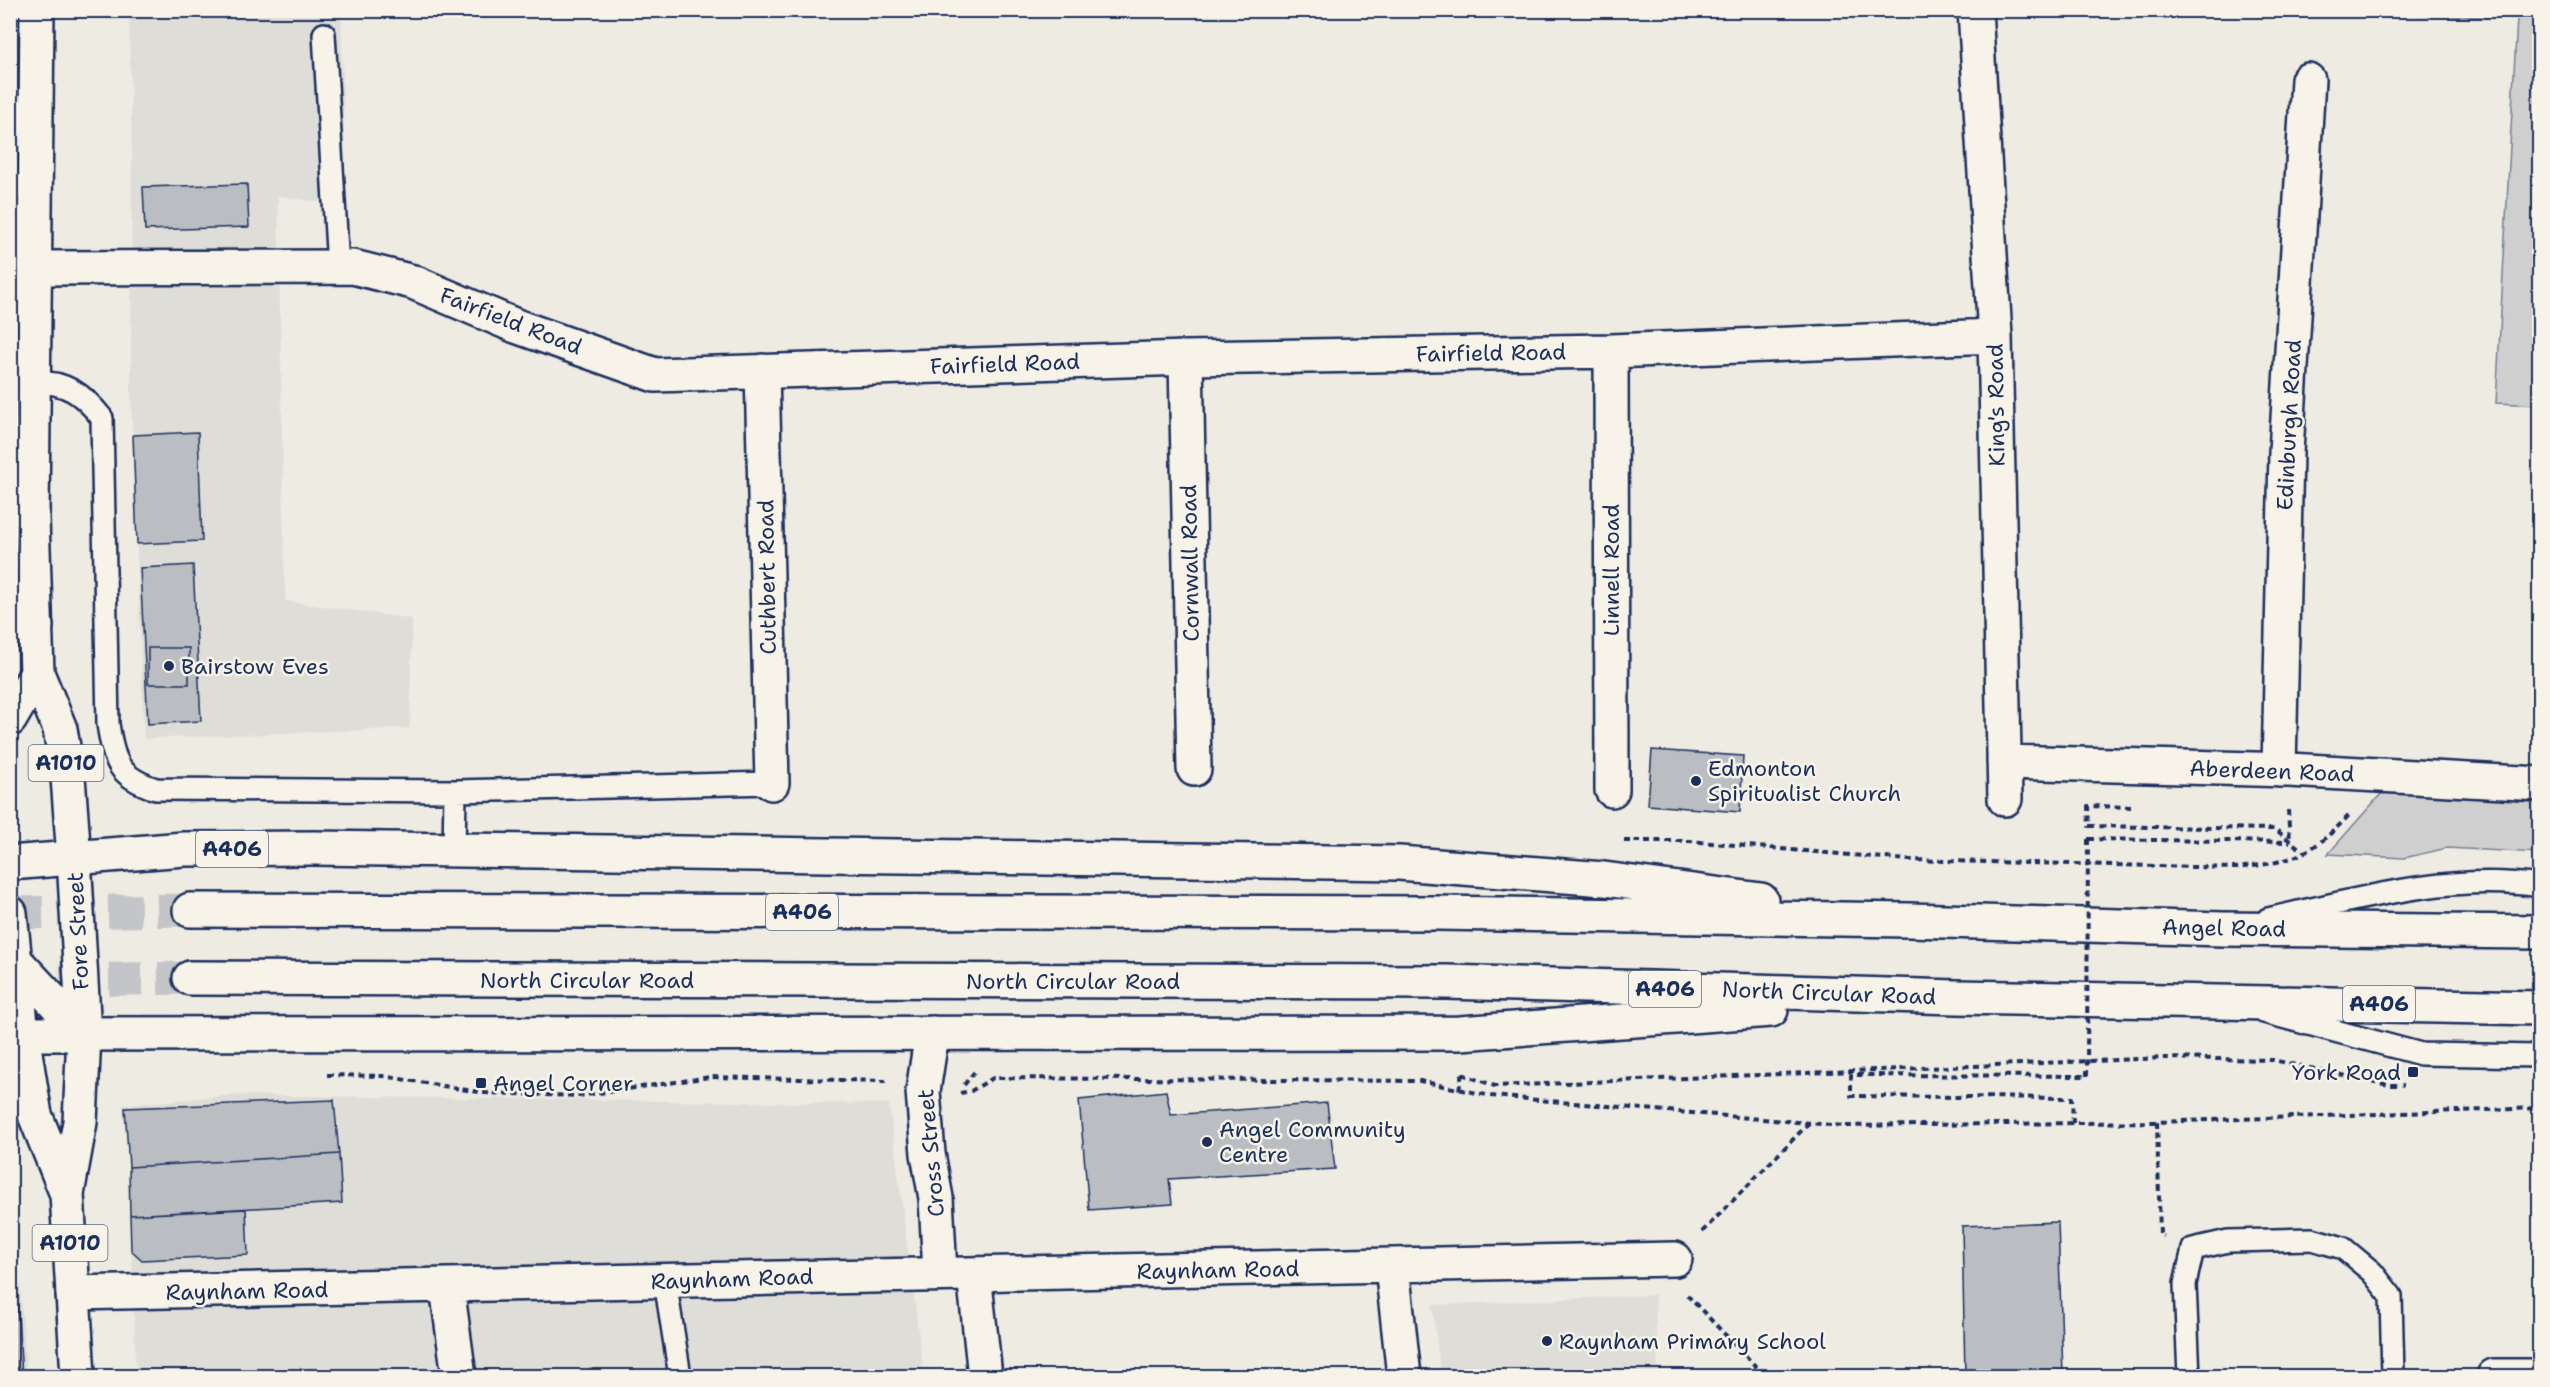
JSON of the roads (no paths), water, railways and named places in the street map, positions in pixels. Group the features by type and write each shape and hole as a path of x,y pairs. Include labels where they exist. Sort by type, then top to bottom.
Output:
{"main road":[{"name":"Fore Street","path":"37,10 22,187 35,268 32,518 23,626 37,673 60,729 68,777 74,858 84,1034 80,1122 67,1194 78,1377"},
{"name":"King's Road","path":"1975,10 1995,336 2005,799"},
{"name":"Edinburgh Road","path":"2279,770 2286,452 2308,80"},
{"name":"Fairfield Road","path":"35,268 353,267 413,282 516,326 655,375 1186,358 1611,351 1995,336"},
{"name":"Linnell Road","path":"1611,351 1612,790"},
{"name":"Cornwall Road","path":"1186,358 1194,769"},
{"name":"Cuthbert Road","path":"762,371 772,783"},
{"name":"A1010","path":"10,719 37,673"},
{"name":"Aberdeen Road","path":"2004,762 2279,770 2540,784"},
{"name":"A406","path":"10,863 184,849 313,848 454,852 1399,863 1604,879 1909,920"},
{"name":"A406","path":"190,910 1436,913 1909,920"},
{"name":"Fore Street","path":"10,913 12,956 35,1116 67,1194"},
{"name":"Angel Road","path":"1909,920 2223,929 2540,932"},
{"path":"12,956 84,1034"},
{"name":"North Circular Road","path":"190,978 1446,982 1956,997"},
{"name":"A406","path":"22,1034 174,1036 345,1033 1460,1033 1956,997 2219,1000 2540,1008"},
{"name":"Cross Street","path":"932,1033 923,1091 928,1154 935,1182 940,1273"},
{"name":"Raynham Road","path":"73,1293 447,1287 940,1273 1392,1268 1675,1259"},
{"path":"1392,1268 1404,1377"},
{"path":"974,1274 985,1377"},
{"path":"447,1287 459,1377"},
{"path":"2494,1377 2540,1376"}],"lane":[{"path":"324,34 338,267"},
{"path":"35,382 55,382 86,398 102,418 108,724 113,754 121,771 138,783 156,789 455,791 772,783"},
{"path":"454,852 455,791"},
{"path":"2223,929 2415,886 2457,882 2540,886"},
{"path":"2219,1000 2421,1054 2540,1056"},
{"path":"2189,1377 2185,1284 2193,1249 2228,1241 2312,1239 2343,1248 2372,1272 2391,1296 2394,1377"},
{"path":"665,1281 680,1377"}],"tunnel":[{"path":"10,913 190,910"},
{"path":"11,981 190,978"}],"place":[{"name":"Bairstow Eves","path":"169,666"},
{"name":"Edmonton Spiritualist Church","path":"1696,781"},
{"name":"York Road","path":"2413,1072"},
{"name":"Angel Corner","path":"481,1083"},
{"name":"Angel Community Centre","path":"1207,1142"},
{"name":"Raynham Primary School","path":"1547,1341"}]}
